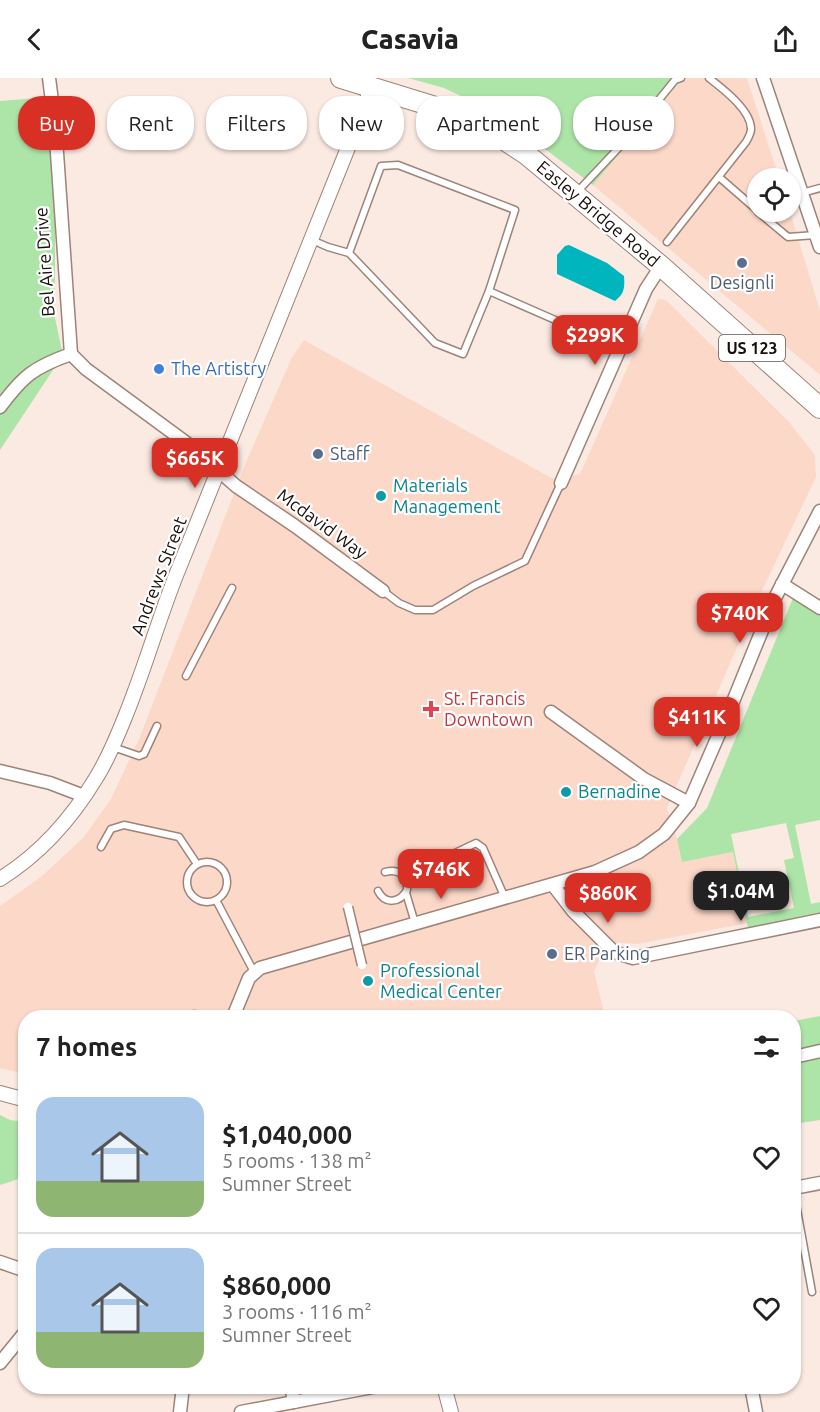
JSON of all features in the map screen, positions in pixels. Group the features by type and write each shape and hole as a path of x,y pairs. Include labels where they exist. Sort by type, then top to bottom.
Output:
{"highway":[{"name":"Easley Bridge Road","path":"341,78 442,110 489,130 526,154 661,266 820,408"}],"street":[{"name":"Bel Aire Drive","path":"50,78 70,354"},
{"path":"763,78 820,247"},
{"name":"Andrews Street","path":"0,879 32,855 67,820 113,747 180,565 220,471 366,104 371,86"},
{"path":"561,483 645,289 661,266"},
{"path":"0,407 21,380 35,369 70,354"},
{"name":"Mcdavid Way","path":"70,354 86,369 192,447 236,486 296,526 383,591"},
{"path":"236,1010 249,978 254,972 273,963 607,868 639,852 670,828 689,803 782,584 820,511"},
{"path":"782,584 820,608"},
{"path":"551,712 644,779 689,803"},
{"path":"0,771 50,783 84,796"},
{"path":"553,885 567,905 614,952 633,958 820,920"},
{"path":"348,907 362,965"},
{"path":"801,1055 820,1051"},
{"path":"0,1093 18,1098"},
{"path":"801,1189 820,1184"},
{"path":"0,1262 18,1268"},
{"path":"0,1363 18,1341"},
{"path":"180,1412 182,1394"},
{"path":"292,1394 294,1402"},
{"path":"241,1412 336,1394"},
{"path":"446,1394 451,1412"},
{"path":"753,1394 756,1412"}],"lane":[{"path":"576,194 627,139 675,80 681,78"},
{"path":"667,242 746,142 752,131 750,120 740,106 710,78"},
{"path":"312,240 349,253 435,343 463,354 489,291 515,210 399,165 381,166 349,253"},
{"path":"719,177 747,201"},
{"path":"802,193 820,188"},
{"path":"771,222 788,237 816,235"},
{"path":"489,291 620,348"},
{"path":"383,591 399,603 415,610 433,610 473,586 525,561 561,483"},
{"path":"186,676 232,588"},
{"path":"113,747 140,756 144,754 157,726"},
{"path":"101,848 111,829 124,825 179,837 197,864"},
{"path":"455,853 476,843 483,848 505,898"},
{"path":"211,862 223,869 227,883 225,890 216,900 200,901 189,892 187,885 189,873 197,864 211,862"},
{"path":"385,872 395,871 406,879 406,893 415,923"},
{"path":"406,879 423,871"},
{"path":"378,891 381,897 391,901 401,898 406,893"},
{"path":"216,900 254,972"},
{"path":"801,1230 812,1292"}],"shaded area":[{"path":"683,78 747,78 776,168 747,168 747,222 793,222 820,310 820,375 593,185 622,150 674,150 674,96 668,96"},
{"name":"St. Francis Downtown","path":"658,299 666,300 789,422 815,455 816,477 759,597 667,808 682,862 733,852 747,923 638,944 621,943 602,955 594,971 603,1010 18,1010 18,1072 0,1068 0,906 41,877 83,838 111,799 139,739 247,460 292,357 304,340 555,480 580,474"}],"green space":[{"path":"408,78 683,78 668,96 573,96 573,150 622,150 593,185 546,150 561,150 561,96 461,96 444,88"},
{"path":"18,100 18,150 52,150 55,163 55,318 63,355 0,450 0,101"},
{"path":"795,593 820,612 820,820 795,825 811,904 820,902 820,921 749,934 733,852 682,862 677,839 707,808","holes":["786,823 794,858 784,860 794,908 748,917 731,834"]},
{"path":"820,1016 820,1120 801,1123 801,1020"},
{"path":"0,1115 18,1121 18,1179 0,1185"}],"water":[{"path":"569,245 607,263 624,276 623,290 615,301 557,274 557,255"}],"place":[{"name":"Designli","path":"742,263"},
{"name":"The Artistry","path":"159,369"},
{"name":"Staff","path":"318,454"},
{"name":"Materials Management","path":"381,496"},
{"name":"St. Francis Downtown","path":"431,709"},
{"name":"Bernadine","path":"566,792"},
{"name":"ER Parking","path":"552,954"},
{"name":"Professional Medical Center","path":"368,981"}]}
